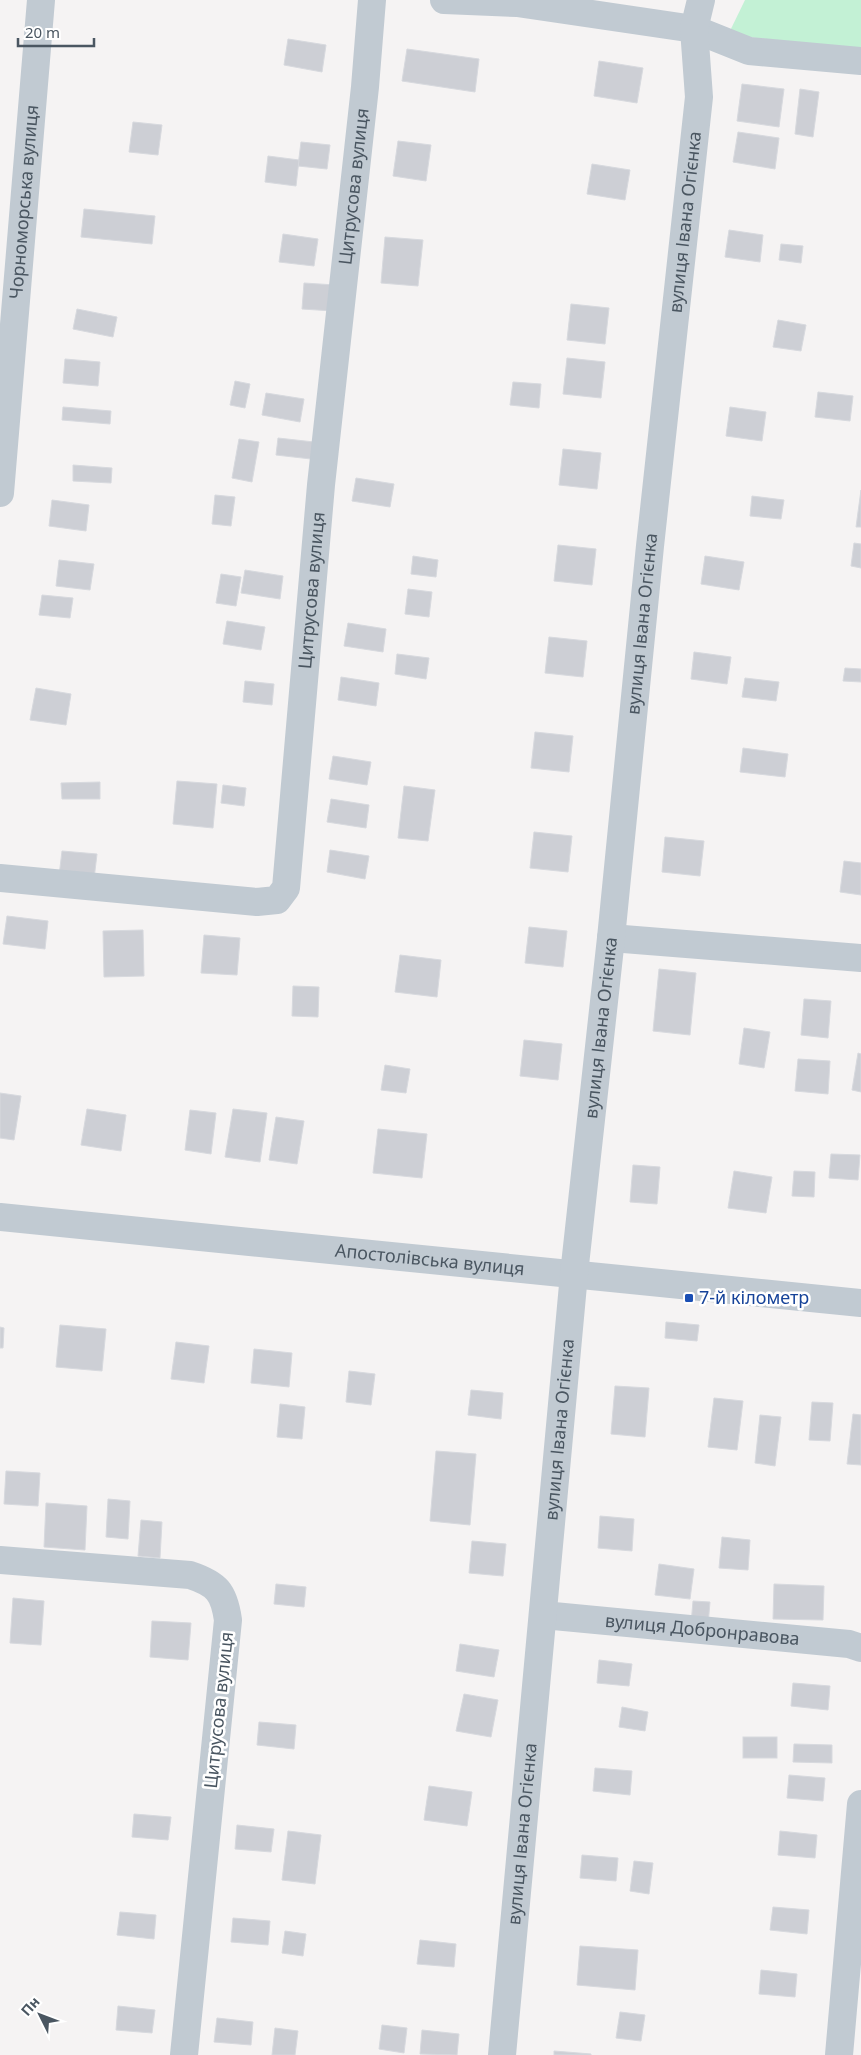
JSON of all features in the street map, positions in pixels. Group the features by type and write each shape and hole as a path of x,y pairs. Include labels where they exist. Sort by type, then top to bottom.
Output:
{"street":[{"name":"Чорноморська вулиця","path":"0,493 41,0"},
{"name":"Цитрусова вулиця","path":"0,878 257,902 277,900 286,888 321,485 364,97 372,0"},
{"path":"444,0 517,4 694,29 749,51 861,61"},
{"name":"вулиця Івана Огієнка","path":"502,2055 574,1274 612,938 650,546 700,97 694,29 701,0"},
{"path":"612,938 861,958"},
{"name":"Апостолівська вулиця","path":"0,1217 861,1303"},
{"name":"Цитрусова вулиця","path":"0,1560 190,1574 216,1588 225,1602 228,1620 184,2055"},
{"name":"вулиця Добронравова","path":"543,1615 849,1644 861,1648"},
{"path":"839,2055 861,1804"}],"green space":[{"path":"745,0 861,0 861,49 728,35"}],"building":[{"path":"288,39 326,45 322,72 284,65"},
{"path":"407,49 479,59 475,92 402,81"},
{"path":"599,61 643,68 637,103 594,96"},
{"path":"742,84 784,89 779,127 737,121"},
{"path":"800,89 819,92 813,137 795,134"},
{"path":"133,122 162,125 158,155 129,152"},
{"path":"738,132 779,138 775,169 733,162"},
{"path":"398,141 431,145 426,181 393,176"},
{"path":"301,142 330,145 327,169 298,166"},
{"path":"268,156 299,160 296,186 265,182"},
{"path":"592,164 630,170 625,200 587,194"},
{"path":"84,209 155,216 152,244 81,237"},
{"path":"729,230 763,235 760,262 725,257"},
{"path":"283,234 318,239 314,266 279,262"},
{"path":"385,237 423,240 418,286 381,283"},
{"path":"781,244 803,246 801,263 779,260"},
{"path":"304,283 335,285 333,311 302,309"},
{"path":"571,304 609,308 605,344 567,340"},
{"path":"77,309 117,317 113,337 73,329"},
{"path":"778,320 806,325 801,351 773,347"},
{"path":"567,358 605,362 601,398 563,394"},
{"path":"65,359 100,362 98,386 63,383"},
{"path":"235,381 250,384 245,408 230,405"},
{"path":"513,382 541,384 539,408 510,405"},
{"path":"818,392 853,396 850,421 815,417"},
{"path":"266,393 304,399 300,422 262,415"},
{"path":"63,407 111,411 110,424 62,420"},
{"path":"730,407 766,412 762,441 726,436"},
{"path":"278,438 314,442 311,459 276,455"},
{"path":"239,439 259,442 252,482 232,478"},
{"path":"563,449 601,453 597,489 559,485"},
{"path":"73,465 112,468 111,483 73,481"},
{"path":"356,478 394,484 390,507 352,501"},
{"path":"861,490 861,527 856,527"},
{"path":"215,495 235,497 231,526 212,524"},
{"path":"752,496 784,500 781,519 750,516"},
{"path":"52,500 89,505 86,531 49,526"},
{"path":"854,543 861,544 861,568 851,566"},
{"path":"558,545 596,549 592,585 554,581"},
{"path":"413,556 438,560 436,577 411,574"},
{"path":"705,556 744,562 739,590 701,584"},
{"path":"59,560 94,564 90,590 56,586"},
{"path":"245,570 283,576 280,599 241,593"},
{"path":"221,574 241,577 236,606 216,603"},
{"path":"408,589 432,592 429,617 405,614"},
{"path":"42,595 73,598 70,618 39,615"},
{"path":"227,621 265,627 261,650 223,644"},
{"path":"348,623 386,629 383,652 344,646"},
{"path":"549,637 587,641 583,677 545,673"},
{"path":"694,652 731,657 727,684 691,679"},
{"path":"397,654 429,658 426,679 395,674"},
{"path":"845,668 861,669 861,682 843,681"},
{"path":"341,677 379,683 376,706 338,700"},
{"path":"745,678 779,682 776,701 742,697"},
{"path":"245,681 274,684 272,705 243,702"},
{"path":"36,688 71,694 66,725 30,720"},
{"path":"535,732 573,736 569,772 531,768"},
{"path":"743,748 788,754 785,777 740,772"},
{"path":"333,756 371,762 367,785 329,779"},
{"path":"177,781 217,784 213,828 173,824"},
{"path":"100,782 100,799 62,799 61,783"},
{"path":"223,785 246,788 244,806 221,803"},
{"path":"404,786 435,790 428,841 398,838"},
{"path":"331,799 369,805 366,828 327,822"},
{"path":"534,832 572,836 568,872 530,868"},
{"path":"665,837 704,841 700,876 662,872"},
{"path":"330,850 369,856 365,879 327,872"},
{"path":"62,851 97,854 94,879 59,876"},
{"path":"844,861 861,863 861,895 840,892"},
{"path":"7,916 48,921 45,949 3,944"},
{"path":"529,927 567,931 563,967 525,963"},
{"path":"143,930 144,976 104,977 103,931"},
{"path":"204,935 240,938 237,975 201,973"},
{"path":"400,955 441,960 437,997 395,992"},
{"path":"659,969 696,973 690,1035 653,1031"},
{"path":"293,986 319,987 318,1017 292,1016"},
{"path":"804,999 831,1001 828,1038 801,1035"},
{"path":"744,1028 770,1032 764,1068 739,1064"},
{"path":"524,1040 562,1044 558,1080 520,1076"},
{"path":"858,1053 861,1054 861,1092 852,1090"},
{"path":"798,1059 830,1061 828,1094 795,1091"},
{"path":"385,1065 410,1069 406,1093 381,1090"},
{"path":"0,1093 21,1096 14,1140 0,1138"},
{"path":"87,1109 126,1115 121,1151 81,1145"},
{"path":"233,1109 267,1113 260,1162 225,1157"},
{"path":"190,1110 216,1113 211,1154 185,1150"},
{"path":"276,1117 304,1121 297,1164 269,1160"},
{"path":"378,1129 427,1134 422,1178 373,1173"},
{"path":"831,1154 860,1155 858,1180 829,1178"},
{"path":"633,1165 660,1167 657,1204 630,1202"},
{"path":"734,1171 772,1177 766,1213 728,1208"},
{"path":"794,1171 815,1172 814,1197 792,1196"},
{"path":"666,1322 699,1325 697,1341 665,1338"},
{"path":"60,1325 106,1329 102,1371 56,1367"},
{"path":"0,1327 4,1328 3,1348 0,1348"},
{"path":"176,1342 209,1346 204,1383 171,1379"},
{"path":"254,1349 292,1353 289,1387 251,1383"},
{"path":"349,1371 375,1374 371,1405 346,1402"},
{"path":"615,1386 649,1388 645,1437 611,1434"},
{"path":"471,1390 503,1393 501,1419 468,1415"},
{"path":"714,1398 743,1401 737,1450 708,1447"},
{"path":"812,1402 833,1403 830,1441 809,1440"},
{"path":"280,1404 305,1407 302,1439 277,1437"},
{"path":"853,1414 861,1415 861,1465 847,1464"},
{"path":"760,1415 781,1417 775,1466 755,1463"},
{"path":"436,1451 476,1454 470,1525 430,1521"},
{"path":"6,1471 40,1473 38,1506 4,1504"},
{"path":"108,1499 130,1501 128,1539 106,1537"},
{"path":"46,1503 87,1506 85,1550 44,1547"},
{"path":"600,1516 634,1519 632,1551 598,1548"},
{"path":"141,1520 162,1522 160,1558 138,1556"},
{"path":"722,1537 750,1540 748,1570 719,1568"},
{"path":"472,1541 506,1544 503,1576 469,1573"},
{"path":"659,1564 694,1569 690,1599 655,1595"},
{"path":"276,1584 306,1587 304,1607 274,1604"},
{"path":"774,1584 824,1586 823,1620 773,1619"},
{"path":"13,1598 44,1601 41,1645 10,1643"},
{"path":"693,1601 710,1602 708,1625 691,1624"},
{"path":"152,1621 191,1623 188,1660 150,1657"},
{"path":"460,1644 499,1650 494,1677 456,1671"},
{"path":"599,1660 632,1664 629,1686 597,1683"},
{"path":"793,1683 830,1686 828,1710 791,1706"},
{"path":"464,1694 498,1700 491,1737 456,1731"},
{"path":"622,1707 648,1712 645,1731 619,1727"},
{"path":"259,1722 296,1725 294,1749 257,1745"},
{"path":"743,1737 777,1737 777,1758 743,1758"},
{"path":"794,1744 832,1745 832,1763 793,1762"},
{"path":"595,1768 632,1771 630,1795 593,1791"},
{"path":"789,1775 825,1778 823,1801 787,1798"},
{"path":"429,1786 472,1792 467,1826 424,1820"},
{"path":"134,1814 171,1817 168,1840 132,1837"},
{"path":"237,1825 274,1829 271,1852 235,1849"},
{"path":"288,1831 321,1835 315,1884 282,1880"},
{"path":"780,1831 817,1835 815,1858 778,1855"},
{"path":"582,1855 618,1858 616,1881 580,1878"},
{"path":"634,1861 653,1863 649,1894 630,1891"},
{"path":"773,1907 809,1910 807,1934 770,1930"},
{"path":"120,1912 156,1915 154,1939 117,1935"},
{"path":"233,1918 270,1921 268,1945 231,1942"},
{"path":"285,1931 306,1934 303,1956 282,1953"},
{"path":"420,1940 456,1944 454,1967 417,1964"},
{"path":"580,1946 638,1950 635,1990 577,1985"},
{"path":"761,1970 797,1974 795,1997 759,1994"},
{"path":"118,2006 155,2010 152,2033 116,2030"},
{"path":"620,2012 645,2015 641,2041 616,2038"},
{"path":"217,2018 253,2022 251,2045 214,2042"},
{"path":"382,2025 407,2028 404,2053 379,2049"},
{"path":"275,2028 298,2031 295,2055 272,2055"},
{"path":"422,2030 459,2034 457,2055 420,2054"},
{"path":"554,2051 591,2054 591,2055 554,2055"}],"place":[{"name":"7-й кілометр","path":"689,1298"}]}
